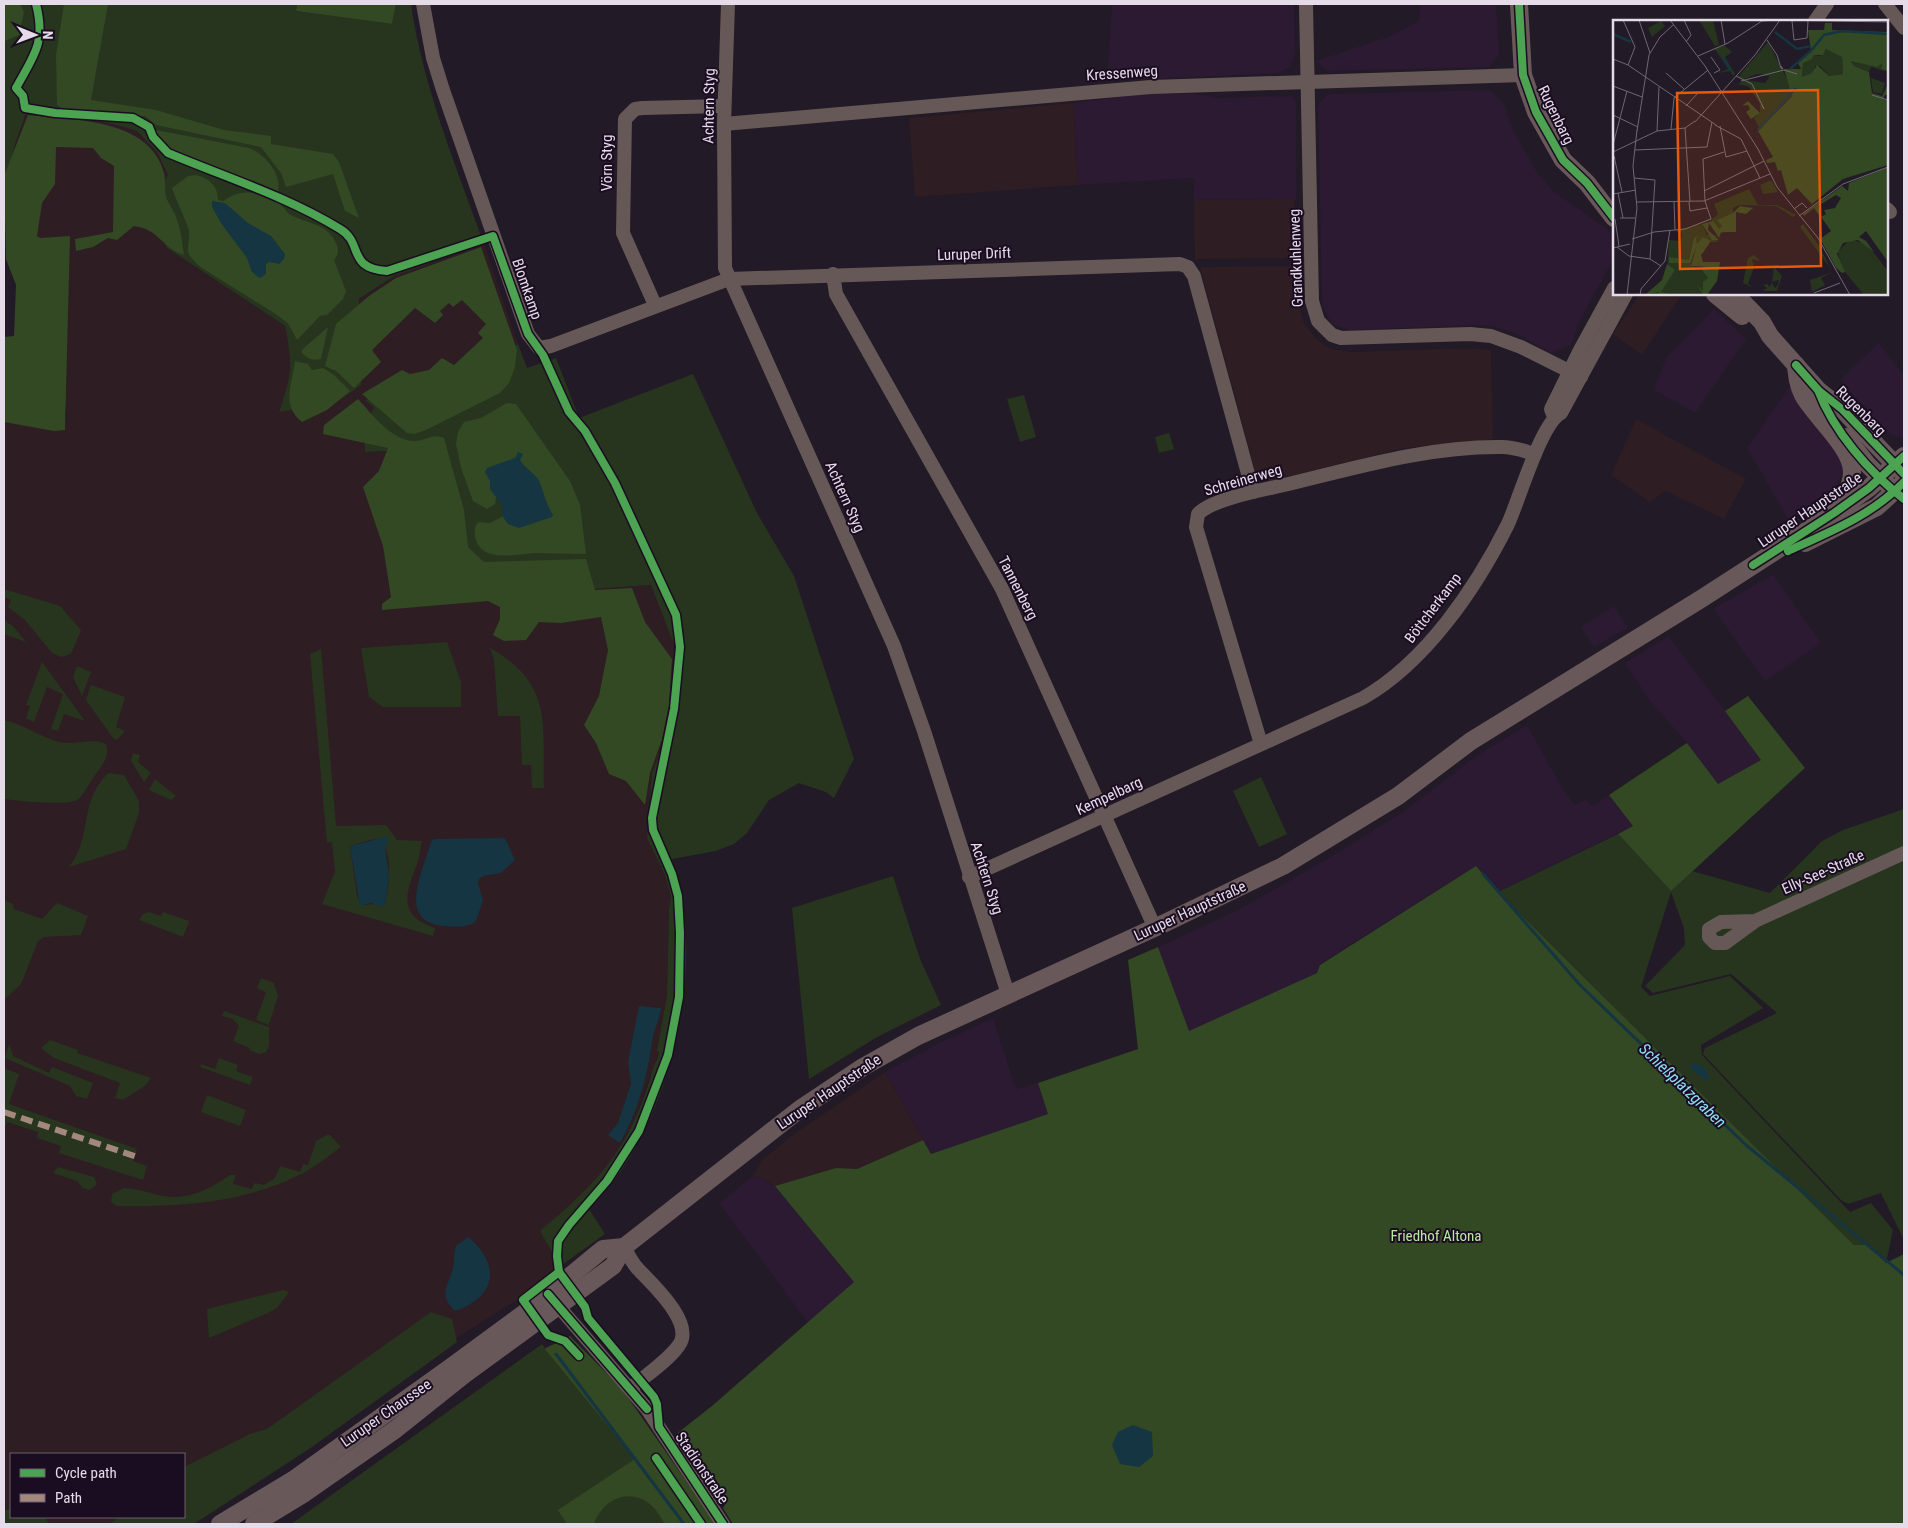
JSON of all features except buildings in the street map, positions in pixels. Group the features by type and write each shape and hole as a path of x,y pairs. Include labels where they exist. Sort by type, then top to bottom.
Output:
{"main road":[{"name":"Rugenbarg","path":"1519,4 1523,75 1536,112 1554,146 1568,166 1587,183 1613,217"},
{"name":"Rugenbarg","path":"1587,183 1613,197"},
{"name":"Rugenbarg","path":"1716,295 1756,329 1770,336"},
{"name":"Rugenbarg","path":"1736,295 1762,322 1770,336 1818,390 1843,410 1894,476"},
{"path":"1796,365 1798,384 1804,397 1845,452 1852,467 1850,483 1840,509"},
{"name":"Rugenbarg","path":"1818,390 1822,402 1841,430 1894,476"},
{"name":"Luruper Hauptstraße","path":"553,1300 603,1250 624,1247 830,1088 918,1036 1155,928 1283,866 1398,796 1471,741 1894,476"},
{"name":"Luruper Hauptstraße","path":"1753,565 1859,518 1881,504 1894,476"},
{"name":"Luruper Chaussee","path":"220,1524 293,1480 451,1367 553,1300"},
{"name":"Luruper Chaussee","path":"254,1524 303,1494 396,1429 553,1300"}],"street":[{"name":"Blomkamp","path":"423,4 433,58 443,90 528,334 539,348"},
{"name":"Achtern Styg","path":"728,4 724,106 724,260 729,279 894,646 924,731 1008,994"},
{"name":"Grandkuhlenweg","path":"1306,4 1312,302 1318,321 1324,329 1336,336 1352,339 1470,334 1491,336 1522,347 1575,374"},
{"path":"1816,20 1827,4"},
{"path":"1885,4 1904,28"},
{"name":"Kressenweg","path":"724,124 1151,87 1523,75"},
{"name":"Vörn Styg","path":"655,305 623,233 625,119 635,109 642,108 724,106"},
{"name":"Luruper Drift","path":"539,348 551,346 655,305 729,279 1144,264 1185,265 1192,271 1194,276 1253,492"},
{"name":"Tannenberg","path":"833,274 836,294 1002,589 1155,928"},
{"name":"Böttcherkamp","path":"1261,744 1378,689 1404,670 1425,648 1466,594 1496,547 1517,504 1535,454 1554,417 1561,413 1575,374 1613,290"},
{"name":"Böttcherkamp","path":"1575,374 1625,295"},
{"name":"Schreinerweg","path":"1261,744 1196,520 1202,509 1253,492 1361,466 1449,450 1502,447 1535,454"},
{"name":"Kempelbarg","path":"970,877 1261,744"},
{"name":"Elly-See-Straße","path":"1755,921 1904,853"},
{"path":"624,1247 638,1270 650,1279 678,1317 683,1332 678,1346 631,1388"},
{"name":"Stadionstraße","path":"553,1300 631,1388 723,1524"}],"shaded area":[{"path":"1112,4 1294,4 1295,54 1291,67 1278,73 1107,81"},
{"path":"1420,4 1496,4 1499,55 1489,67 1327,71 1316,61 1388,37 1419,21"},
{"path":"1490,90 1504,104 1512,128 1537,172 1553,191 1613,233 1613,260 1578,324 1571,345 1551,353 1517,334 1496,327 1481,325 1350,330 1335,325 1329,319 1322,305 1318,105 1328,94"},
{"path":"1145,94 1194,94 1216,98 1291,96 1296,101 1296,199 1194,200 1194,178 1078,185 1073,103"},
{"path":"1073,103 1078,185 915,197 909,118"},
{"path":"26,113 110,123 137,131 157,152 168,175 160,235 167,248 285,326 291,359 291,376 279,411 359,356 359,300 394,276 484,244 518,344 365,400 374,408 364,424 366,452 388,451 508,595 652,585 675,647 672,703 662,747 652,773 647,838 665,875 671,897 669,909 667,995 659,1052 632,1128 619,1150 600,1176 580,1198 540,1231 553,1252 555,1270 523,1296 185,1510 185,1453 10,1453 10,1518 170,1518 159,1524 4,1524 4,416 67,422 67,413 12,192 15,144"},
{"path":"1294,199 1295,258 1195,259 1194,200"},
{"path":"1298,266 1298,301 1303,321 1315,338 1331,349 1353,352 1466,348 1491,350 1493,439 1404,448 1269,481 1256,474 1200,267"},
{"path":"1639,295 1681,295 1642,355 1613,334"},
{"path":"1714,309 1746,339 1695,413 1654,390 1666,358"},
{"path":"1879,343 1904,376 1904,438 1890,435 1840,380"},
{"path":"1790,386 1833,447 1843,467 1843,472 1836,486 1789,521 1747,448"},
{"path":"1636,419 1746,479 1724,519 1665,491 1650,502 1611,475"},
{"path":"1773,574 1821,643 1765,681 1713,609"},
{"path":"1614,606 1628,628 1594,647 1581,627"},
{"path":"1668,636 1762,759 1718,784 1687,743 1651,702 1625,663"},
{"path":"1527,725 1563,789 1575,805 1586,799 1591,806 1609,795 1633,826 1498,892 1476,866 1320,964 1317,973 1188,1032 1158,947 1238,910 1322,862 1400,814 1475,757"},
{"path":"993,1018 1016,1089 1038,1083 1049,1114 931,1154 885,1072 937,1044"},
{"path":"885,1072 923,1140 857,1169 836,1168 775,1186 762,1178 753,1176 761,1161 791,1136"},
{"path":"753,1176 762,1178 775,1186 854,1282 808,1323 719,1203"}],"green space":[{"path":"4,4 297,4 296,11 392,24 396,4 411,4 416,35 432,96 484,244 394,276 359,299 361,385 334,404 279,412 287,388 290,370 285,326 167,248 160,235 161,185 168,175 157,152 137,131 110,123 26,113 15,144 4,200"},
{"path":"4,4 20,4 24,12 19,35 5,41"},
{"path":"64,4 108,4 91,100 156,110 224,130 271,136 271,144 333,154 339,162 359,218 345,211 333,174 286,187 281,173 261,147 156,125 145,116 66,111 57,105 56,55"},
{"path":"297,4 396,4 392,24 296,11"},
{"path":"28,115 66,118 108,125 127,132 143,141 156,155 164,173 166,196 178,222 184,255 170,248 150,231 134,226 117,240 108,238 93,247 76,251 75,239 113,232 114,166 101,158 93,148 56,147 55,184 42,203 37,236 40,238 70,236 65,430 54,431 4,422 4,337 14,336 16,285 6,259 4,176"},
{"path":"156,130 249,148 255,151 271,165 275,172 279,185 278,192 169,152 155,137"},
{"path":"196,175 212,183 218,195 218,200 224,201 231,196 246,193 262,195 277,202 294,217 320,227 332,236 338,250 334,260 346,291 343,299 327,315 320,316 297,340 288,323 202,268 191,258 188,251 189,231 172,188 188,176"},
{"path":"481,247 517,350 515,367 509,383 500,393 428,429 415,434 407,433 362,394 402,370 410,374 429,370 442,358 454,365 483,338 478,333 486,324 462,300 453,307 449,303 440,311 443,315 435,323 415,308 372,350 381,362 354,388 336,371 325,366 336,324 369,296 396,278"},
{"path":"328,327 321,359 312,360 308,358 301,352"},
{"path":"518,344 527,368 556,358 579,418 693,374 757,513 794,576 854,759 834,798 826,792 799,783 769,800 747,833 734,844 716,851 672,859 683,901 686,947 684,996 675,1045 660,1093 641,1137 617,1176 589,1209 605,1234 555,1270 552,1252 540,1231 580,1196 596,1179 623,1143 634,1122 659,1052 657,1051 667,995 669,909 671,897 665,875 647,838 652,773 662,747 672,703 675,647 651,585 508,595 388,451 365,452 364,424 374,408 365,400"},
{"path":"295,361 308,364 312,370 323,368 334,375 350,391 327,410 302,422 292,409 290,402 290,386"},
{"path":"1024,395 1036,437 1020,442 1007,399"},
{"path":"358,399 390,431 406,440 418,441 436,436 444,438 464,510 468,547 484,562 586,559 595,590 632,588 645,622 672,659 669,705 662,739 650,773 645,805 626,781 609,774 596,743 584,725 599,696 608,650 601,617 561,623 539,622 526,640 504,641 493,635 500,619 500,607 488,601 382,610 382,604 391,597 383,546 363,487 379,471 388,448 323,434 324,425"},
{"path":"507,403 516,404 570,481 580,505 586,554 535,553 502,556 486,552 476,540 475,531 478,522 490,523 511,512 497,492 495,504 487,509 473,501 461,468 456,444 458,432 464,422 481,418"},
{"path":"1169,433 1174,449 1159,453 1155,437"},
{"path":"4,589 60,606 81,630 71,654 61,657 52,653 25,620 8,607 11,600 4,597"},
{"path":"4,620 14,627 26,642 4,634"},
{"path":"447,642 461,682 461,707 383,707 369,697 361,648"},
{"path":"490,648 511,662 525,676 535,691 543,725 544,788 532,788 531,765 522,765 520,716 498,716 494,659"},
{"path":"321,649 336,826 386,825 397,840 422,841 409,888 408,904 410,911 416,918 435,928 433,936 322,904 335,872 332,842 327,843 310,654","holes":["379,839 384,845 389,861 385,905 383,907 376,904 362,905 357,896 350,846"]},
{"path":"42,662 85,721 64,714 58,731 51,729 63,694 47,687 34,722 26,718 30,706 26,705"},
{"path":"77,666 91,672 82,696 73,677"},
{"path":"91,685 125,697 116,727 125,731 117,740 113,738 86,700"},
{"path":"1748,696 1805,768 1671,891 1618,834 1633,826 1609,795 1687,743 1718,784 1761,760 1725,711"},
{"path":"4,720 59,742 95,741 106,744 107,753 103,764 80,798 63,803 4,799"},
{"path":"133,753 140,755 138,762 151,773 144,782 131,761"},
{"path":"108,773 124,775 139,801 139,813 126,849 69,867 81,843 93,796 99,784"},
{"path":"1261,777 1287,834 1259,847 1233,791"},
{"path":"155,779 176,796 171,800 149,790"},
{"path":"1904,809 1904,1240 1881,1193 1848,1204 1841,1200 1703,1054 1705,1048 1777,1013 1731,974 1653,993 1645,986 1685,945 1684,928 1671,892 1641,987 1650,996 1730,976 1763,1008 1701,1045 1702,1055 1850,1212 1871,1203 1893,1230 1886,1263 1868,1245 1854,1245 1498,892 1618,834 1671,891 1692,871 1770,893 1822,841 1843,830"},
{"name":"Friedhof Altona","path":"1476,866 1498,892 1854,1245 1868,1245 1886,1263 1904,1254 1904,1524 733,1524 723,1508 727,1502 725,1499 718,1501 675,1435 712,1406 854,1282 775,1186 836,1168 857,1169 923,1140 931,1154 1048,1114 1038,1083 1138,1049 1128,960 1158,947 1189,1031 1317,973 1320,965"},
{"path":"893,876 920,959 941,1005 877,1037 809,1079 792,908"},
{"path":"4,900 13,904 14,909 42,919 57,903 88,916 81,935 44,937 38,941 21,984 6,998 4,997"},
{"path":"149,912 161,916 163,912 189,921 183,937 139,920 143,914"},
{"path":"261,978 274,983 278,996 269,1025 256,1020 266,992 257,988"},
{"path":"224,1011 269,1027 269,1046 266,1052 259,1054 233,1041 239,1026 233,1019 222,1016"},
{"path":"50,1040 78,1050 77,1053 151,1078 146,1085 123,1100 115,1098 120,1083 54,1058 41,1048"},
{"path":"9,1044 13,1056 49,1073 52,1067 93,1083 87,1099 76,1096 70,1086 5,1058"},
{"path":"219,1058 238,1065 236,1071 253,1077 250,1085 200,1067 201,1064 215,1069"},
{"path":"4,1068 19,1074 9,1104 137,1149 133,1161 147,1166 143,1180 59,1153 61,1146 37,1138 38,1132 7,1122 4,1131"},
{"path":"207,1095 246,1110 240,1126 201,1112"},
{"path":"330,1135 341,1147 305,1172 256,1192 210,1201 163,1206 117,1206 111,1202 112,1194 124,1188 137,1189 168,1197 187,1196 205,1190 230,1175 236,1175 233,1184 251,1189 255,1183 264,1185 275,1178 280,1166 300,1172 303,1164 308,1165 316,1141"},
{"path":"58,1167 94,1177 97,1184 90,1190 83,1188 77,1181 53,1173"},
{"path":"283,1290 289,1292 277,1308 209,1338 207,1309"},
{"path":"431,1312 452,1319 457,1342 312,1447 194,1524 109,1524 118,1518 185,1518 185,1466 250,1434 267,1429"},
{"path":"570,1336 716,1524 291,1524 542,1344 545,1348"},
{"path":"570,1336 622,1389 716,1524 665,1524 657,1511 643,1499 625,1496 617,1498 603,1508 594,1524 567,1524 558,1510 635,1459 545,1349"},
{"path":"10,1508 10,1518 46,1518 49,1524 4,1524 4,1511"}],"water":[{"path":"212,201 225,203 248,223 271,236 285,254 284,259 279,264 269,262 266,264 266,274 260,278 252,272 247,258 221,223 212,207"},
{"path":"518,452 523,454 520,460 522,463 538,480 553,515 552,517 519,528 508,524 503,517 502,505 490,489 490,481 485,472 487,468 515,458"},
{"path":"386,837 389,839 385,848 389,875 385,905 383,907 371,903 360,906 350,846"},
{"path":"505,838 515,860 501,873 483,876 479,879 478,883 483,900 476,921 466,926 458,927 430,923 421,916 417,906 416,894 431,842 434,839"},
{"path":"639,1006 661,1008 641,1094 632,1119 620,1143 608,1135 618,1123 631,1084 628,1062"},
{"path":"1692,1062 1704,1067 1710,1079 1706,1080 1691,1069"},
{"path":"468,1237 479,1247 486,1258 490,1279 486,1289 479,1297 469,1305 455,1311 446,1298 446,1287 453,1269 456,1246"},
{"path":"1133,1425 1152,1432 1153,1456 1139,1467 1120,1464 1112,1445 1118,1432"}],"waterway":[{"name":"Schießplatzgraben","path":"1483,874 1580,985 1746,1145 1904,1275"},
{"path":"556,1354 684,1524"}],"marked path":[{"path":"4,1112 140,1158"}],"cycle path":[{"path":"36,4 39,17 39,39 33,57 16,88 23,96 25,108 55,113 133,118 149,127 153,137 168,153 277,197 340,229 352,241 360,260 374,269 387,271 493,236 528,334 543,355 569,412 585,431 615,483 676,615 680,647 674,709 652,818 653,830 672,874 678,896 680,933 679,997 668,1055 639,1131 607,1181 569,1225 558,1241 557,1256 559,1272 585,1307 588,1318 654,1397 657,1404 659,1427 723,1524"},
{"path":"1519,4 1523,75 1536,112 1563,160 1587,183 1613,217"},
{"path":"1796,365 1818,390 1843,410 1904,474"},
{"path":"1818,390 1833,421 1854,450 1878,476 1904,499"},
{"path":"1753,565 1869,488 1904,456"},
{"path":"1788,551 1850,522 1892,494 1904,482"},
{"path":"559,1272 523,1300 548,1335 565,1341 579,1356"},
{"path":"548,1294 647,1409"},
{"path":"656,1458 701,1524"}]}
